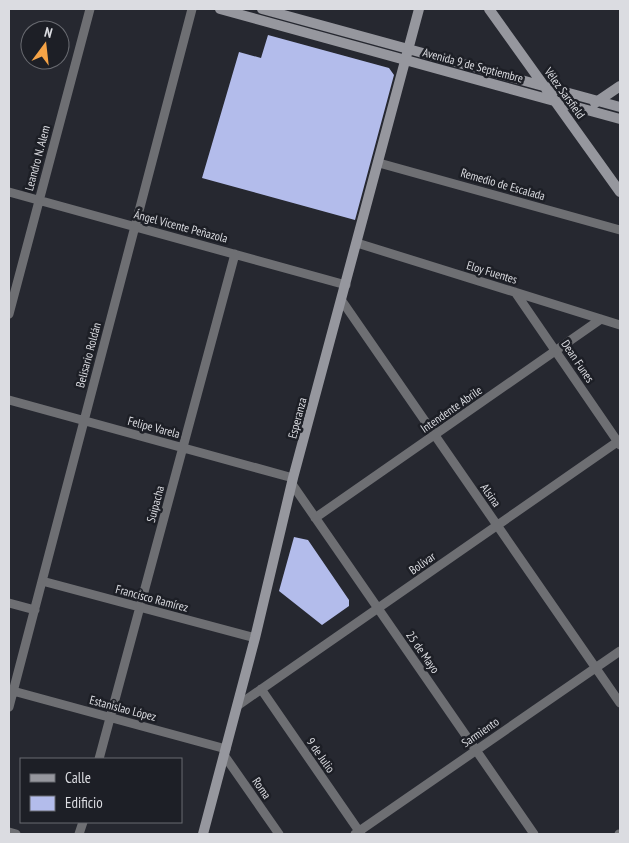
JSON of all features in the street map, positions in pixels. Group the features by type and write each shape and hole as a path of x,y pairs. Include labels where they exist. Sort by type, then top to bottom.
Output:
{"main road":[{"path":"220,9 406,55"},
{"path":"262,9 406,55"},
{"name":"Esperanza","path":"203,834 255,638 292,481 342,301 419,9"},
{"name":"Vélez Sarsfield","path":"489,9 557,100 620,192"},
{"name":"Avenida 9 de Septiembre","path":"406,55 547,87 620,107"},
{"name":"Avenida 9 de Septiembre","path":"406,55 620,119"},
{"path":"586,109 620,86"}],"street":[{"name":"Leandro N. Alem","path":"9,314 90,9"},
{"name":"Belisario Roldán","path":"9,707 192,9"},
{"name":"Remedio de Escalada","path":"378,162 620,230"},
{"name":"Ángel Vicente Peñazola","path":"9,192 346,285"},
{"name":"Eloy Fuentes","path":"357,243 620,325"},
{"name":"Suipacha","path":"99,758 235,254"},
{"name":"Dean Funes","path":"515,292 619,442"},
{"name":"Alsina","path":"342,301 620,703"},
{"name":"Intendente Abrile","path":"314,518 601,320"},
{"name":"Felipe Varela","path":"9,400 183,448 292,481"},
{"name":"Bolívar","path":"237,706 619,442"},
{"name":"25 de Mayo","path":"292,481 314,518 534,834"},
{"name":"Francisco Ramírez","path":"42,581 255,638"},
{"path":"9,603 35,610"},
{"name":"Sarmiento","path":"358,833 620,651"},
{"name":"9 de Julio","path":"261,689 358,833"},
{"name":"Estanislao López","path":"13,691 225,752"},
{"name":"Roma","path":"225,752 278,834"},
{"path":"9,832 16,834"}],"building":[{"path":"268,35 389,68 394,75 355,220 202,178 239,52 261,58"},
{"path":"294,537 308,540 349,600 349,606 322,625 279,591"}]}
